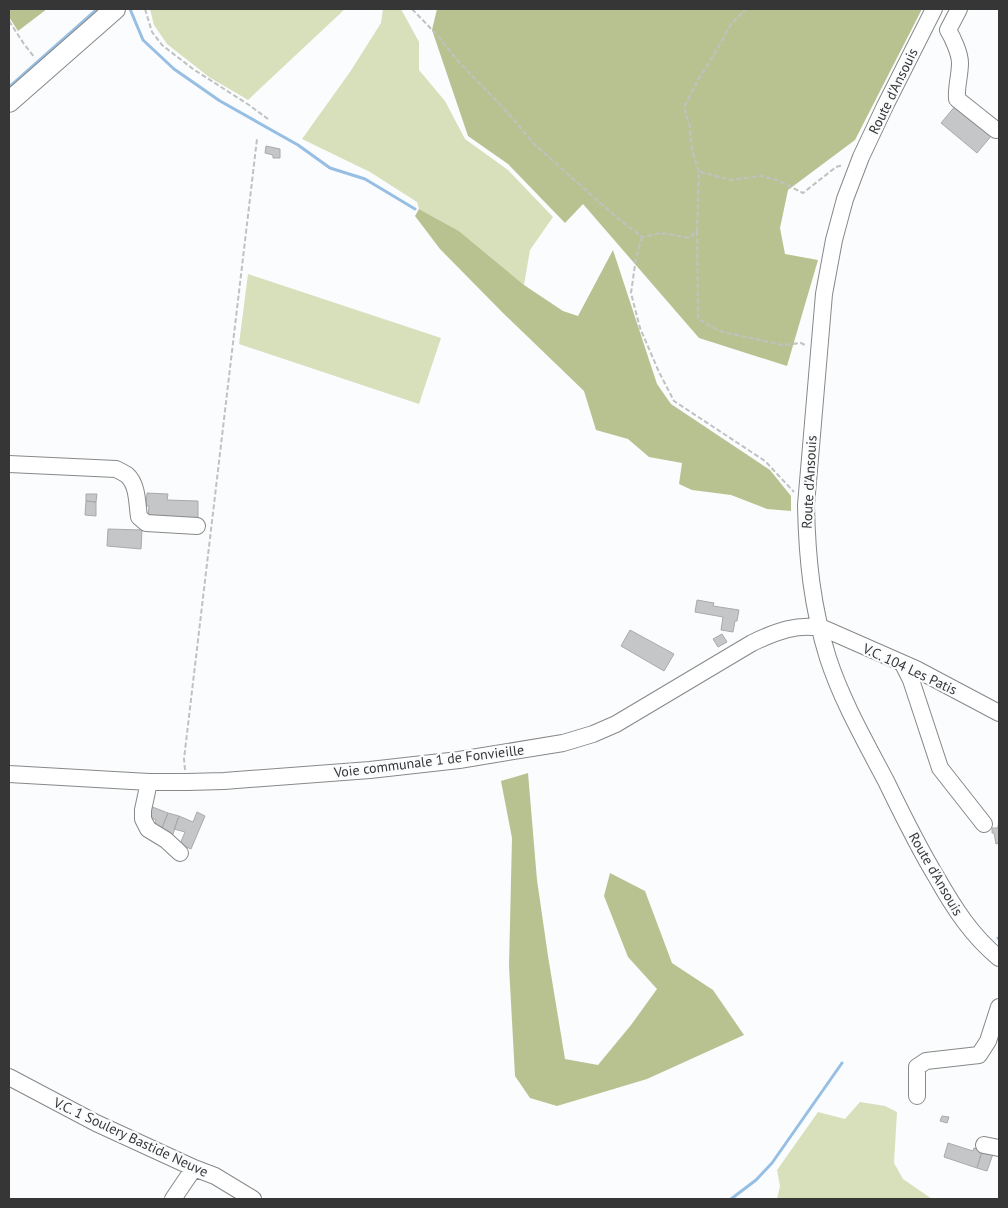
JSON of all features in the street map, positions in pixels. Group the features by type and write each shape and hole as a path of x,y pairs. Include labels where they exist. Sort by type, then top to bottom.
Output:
{"main road":[{"path":"9,102 115,9"}],"street":[{"name":"Route d'Ansouis","path":"934,9 861,157 834,240 824,294 806,505 806,539 809,574 820,628 828,658 847,706 925,859 951,904 970,930 999,958"},
{"path":"959,9 948,30 953,37 960,62 958,99 996,130"},
{"path":"9,464 116,469 126,474 131,480 136,492 139,517 146,523 197,526"},
{"name":"Voie communale 1 de Fonvieille","path":"9,774 149,782 224,781 370,770 459,760 563,743 593,734 616,724 766,636 801,627 820,628"},
{"name":"V.C. 104 Les Patis","path":"820,628 903,664 999,713"},
{"path":"903,664 911,680 940,768 984,824"},
{"path":"149,782 143,810 145,824 148,830 166,840 180,853"},
{"path":"917,1096 917,1068 926,1061 979,1055 988,1041 999,1007"},
{"name":"V.C. 1 Soulery Bastide Neuve","path":"9,1077 96,1124 215,1176 253,1199"},
{"path":"173,1199 194,1168"}],"path":[{"path":"145,9 152,32 162,45 193,69 268,119"},
{"path":"412,9 439,37 458,61 510,114 534,144 615,216 642,237 661,233 689,238 697,231"},
{"path":"746,9 731,24 684,107 690,127 692,150 699,172 697,231 698,319 719,331 783,344 801,343 819,349"},
{"path":"9,21 24,44 45,70"},
{"path":"187,782 184,759 257,139"},
{"path":"699,172 732,180 761,176 777,180 804,193 836,167 861,157"},
{"path":"642,237 636,258 631,293 640,328 674,402 765,461 806,505"}],"green space":[{"path":"9,9 47,9 18,31 9,17"},
{"path":"150,9 345,9 248,100 209,77 167,44 154,25"},
{"path":"383,9 401,9 419,42 419,70 445,101 465,139 508,170 553,217 530,250 524,285 459,231 419,209 417,202 370,172 302,139 350,72 381,23"},
{"path":"437,9 922,9 855,140 788,190 780,228 785,254 818,260 787,366 699,338 583,204 565,223 508,164 468,136 432,30"},
{"path":"419,209 459,231 524,285 563,311 578,316 613,250 657,384 671,404 770,470 791,496 791,511 767,509 731,495 692,490 679,484 682,463 649,457 628,439 596,430 584,391 440,249 415,216"},
{"path":"248,274 441,338 419,404 239,344"},
{"path":"528,773 537,880 565,1059 598,1065 631,1025 657,989 628,957 604,896 610,873 645,891 672,963 713,990 744,1035 647,1079 557,1106 530,1098 515,1076 509,966 512,838 501,781"},
{"path":"860,1102 885,1106 897,1112 894,1163 903,1179 932,1199 777,1199 780,1186 777,1170 818,1112 845,1119"}],"building":[{"path":"956,105 992,135 977,153 941,123"},
{"path":"266,146 280,149 280,158 273,158 273,155 265,153"},
{"path":"147,493 168,494 167,500 198,501 198,520 148,518 149,506 146,506"},
{"path":"86,494 97,494 96,502 86,501"},
{"path":"86,501 96,502 96,516 85,515"},
{"path":"108,529 142,530 141,549 107,546"},
{"path":"697,600 714,603 713,606 739,610 733,632 721,630 723,617 695,612"},
{"path":"630,630 674,654 664,671 621,646"},
{"path":"722,634 727,642 718,647 713,639"},
{"path":"150,806 168,813 162,828 154,825 156,820 147,816"},
{"path":"197,812 205,816 191,849 180,844 185,832 174,829 179,816 193,822"},
{"path":"168,813 179,816 172,837 160,833"},
{"path":"998,825 999,843 996,844 992,828 998,828"},
{"path":"942,1116 949,1117 947,1123 940,1121"},
{"path":"948,1143 973,1151 974,1148 982,1151 977,1168 944,1157"},
{"path":"982,1151 993,1154 987,1171 977,1168"}],"waterway":[{"path":"9,87 97,9"},
{"path":"130,9 143,40 174,69 220,101 298,145 330,168 365,179 415,209"},
{"path":"731,1199 756,1180 772,1163 842,1063"}]}
